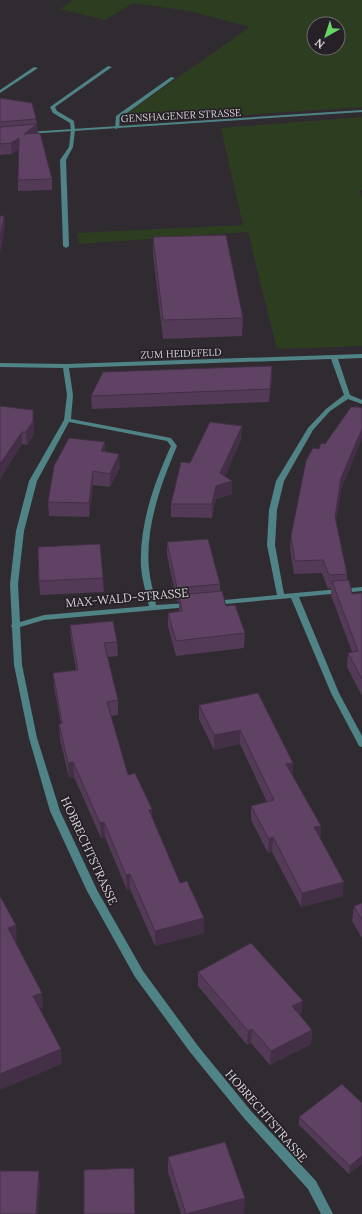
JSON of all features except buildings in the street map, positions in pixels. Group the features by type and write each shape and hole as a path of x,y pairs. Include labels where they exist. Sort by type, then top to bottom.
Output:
{"street":[{"path":"66,246 63,160 71,147 73,130 72,122 55,112 52,107 110,67"},
{"path":"0,92 36,68"},
{"path":"117,128 118,116 173,78"},
{"name":"GENSHAGENER STRASSE","path":"22,133 362,111"},
{"name":"ZUM HEIDEFELD","path":"0,364 66,366 362,356"},
{"path":"334,357 347,396 362,402"},
{"name":"HOBRECHTSTRASSE","path":"66,366 70,395 67,420 33,481 20,531 14,584 18,665 33,738 55,811 92,891 139,974 194,1049 247,1114 312,1186 327,1214"},
{"path":"281,597 271,544 273,510 280,481 310,429 328,410 347,396"},
{"path":"67,420 169,439 174,446 164,467 148,516 145,563 153,608"},
{"name":"MAX-WALD-STRASSE","path":"15,626 44,618 362,589"},
{"path":"294,596 336,693 362,744"}],"green space":[{"path":"73,0 362,0 362,107 140,122 133,115 126,114 250,27 189,11 133,3 105,20 60,9"},
{"path":"362,117 362,190 359,190 362,199 362,346 277,349 248,232 78,244 77,233 243,225 221,128"}]}
